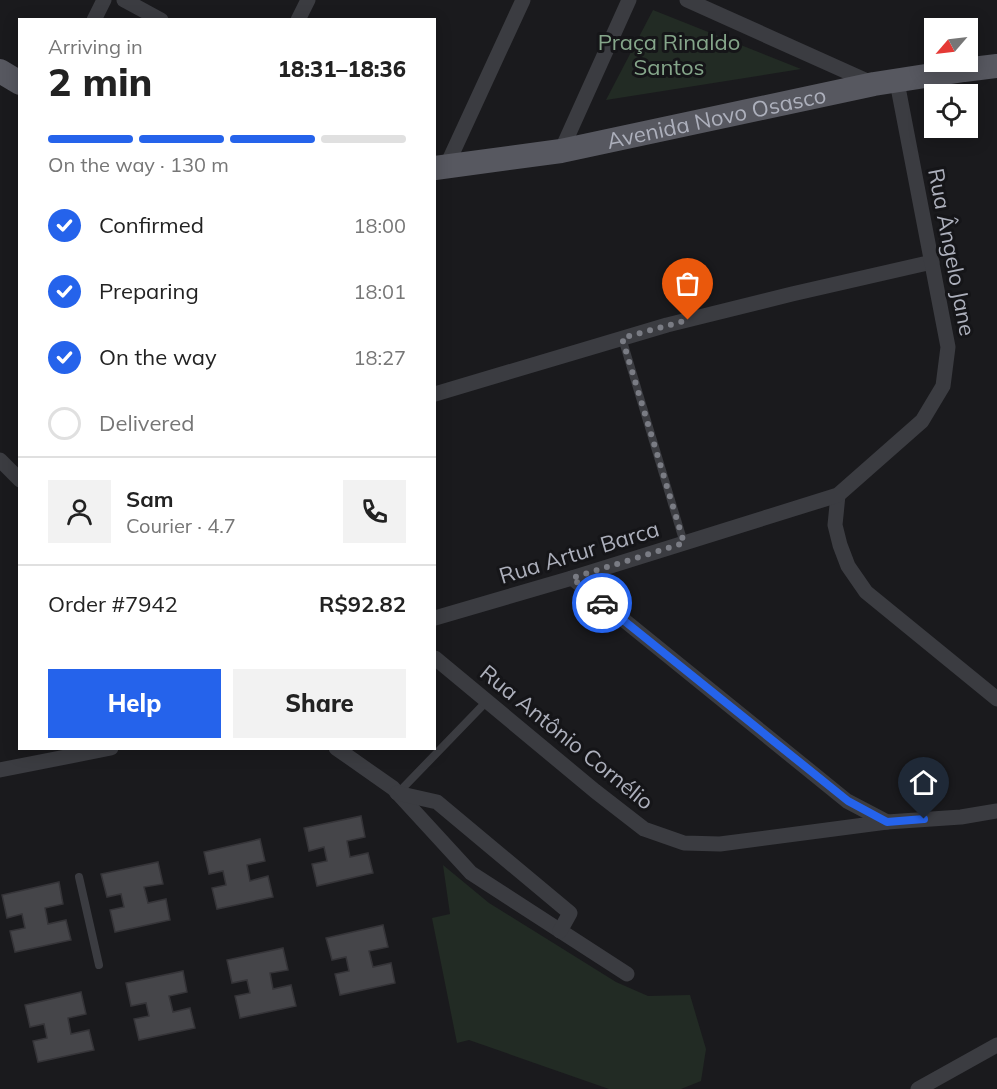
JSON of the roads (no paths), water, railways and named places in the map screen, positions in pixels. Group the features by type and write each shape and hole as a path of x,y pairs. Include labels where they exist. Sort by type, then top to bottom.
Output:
{"main road":[{"name":"Avenida Novo Osasco","path":"441,167 561,150 885,83 997,66"},
{"path":"0,70 18,82"}],"street":[{"path":"95,18 104,0"},
{"path":"124,0 157,18"},
{"path":"299,18 308,0"},
{"path":"441,167 523,0"},
{"path":"561,150 629,0"},
{"path":"687,0 885,83"},
{"name":"Rua Ângelo Jane","path":"838,495 922,421 943,386 948,347 932,262 885,83"},
{"path":"436,394 622,338 792,294 932,262"},
{"path":"0,460 18,478"},
{"path":"838,495 835,525 840,545 848,566 866,592 997,699"},
{"name":"Rua Artur Barca","path":"436,618 838,495"},
{"path":"572,578 839,795 887,822"},
{"name":"Rua Antônio Cornélio","path":"436,659 644,829 684,843 720,844 887,822 961,817 997,811"},
{"path":"0,770 101,750"},
{"path":"339,750 393,788 471,873 627,974"},
{"path":"398,793 437,802 570,913 560,932"},
{"path":"918,1089 997,1045"}],"lane":[{"path":"622,338 684,543"},
{"path":"398,793 487,701"},
{"path":"79,877 99,965"}],"park label":[{"name":"Praça Rinaldo Santos","path":"669,54"}]}
